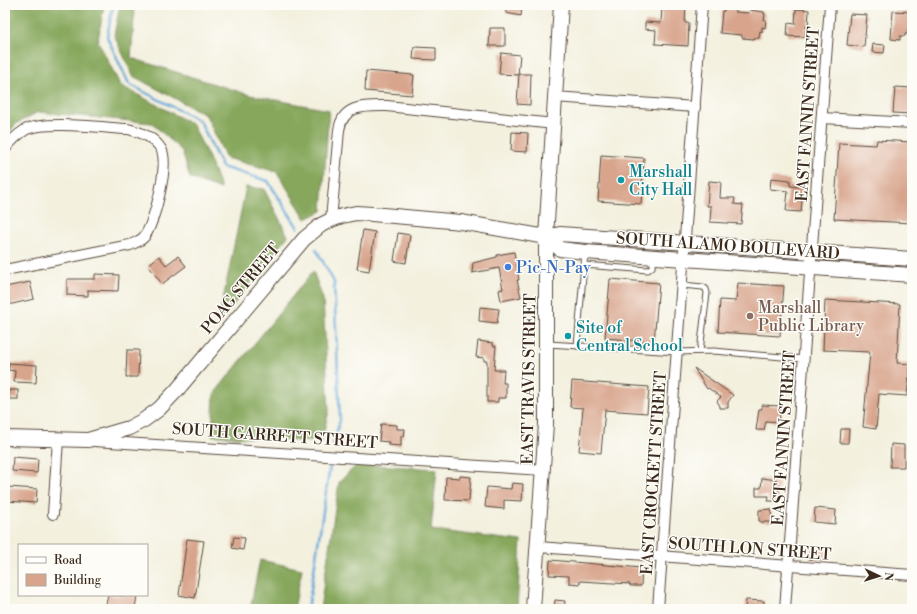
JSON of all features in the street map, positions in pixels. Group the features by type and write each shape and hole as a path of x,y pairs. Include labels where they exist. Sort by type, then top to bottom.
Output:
{"street":[{"name":"EAST TRAVIS STREET","path":"533,609 546,424 546,237 561,5"},
{"name":"EAST CROCKETT STREET","path":"658,609 702,5"},
{"name":"EAST FANNIN STREET","path":"785,609 813,252 830,5"},
{"path":"555,97 695,107"},
{"path":"331,220 340,122 347,112 359,108 387,106 554,124"},
{"path":"822,118 912,123"},
{"path":"5,149 18,134 36,126 51,125 128,129 149,136 157,144 164,155 164,165 153,219 144,237 138,242 130,245 5,270"},
{"name":"SOUTH ALAMO BOULEVARD","path":"331,220 356,213 372,214 461,222 546,237 560,234 912,259"},
{"name":"POAG STREET","path":"88,440 129,428 144,420 159,409 177,390 304,239 321,225 331,220"},
{"name":"SOUTH ALAMO BOULEVARD","path":"546,237 560,248 584,259 656,257 912,275"},
{"name":"SOUTH GARRETT STREET","path":"5,438 88,440 543,470"},
{"path":"53,514 58,440"},
{"name":"SOUTH LON STREET","path":"538,547 912,575"}],"lane":[{"path":"578,346 584,259"},
{"path":"682,285 703,287 706,289 707,293 700,351"},
{"path":"547,344 677,352 714,351 804,359"}],"green space":[{"path":"5,5 104,5 98,41 120,85 192,124 209,158 221,189 190,178 182,151 152,123 38,112 16,124 5,138"},
{"path":"120,5 135,5 131,58 250,95 329,110 322,211 306,219 277,172 226,158 206,115 133,76 114,35"},
{"path":"246,187 264,189 288,236 218,324"},
{"path":"313,271 323,299 329,411 321,442 212,436 214,394"},
{"path":"358,464 437,469 431,530 521,541 517,609 320,609 339,482"},
{"path":"260,560 302,569 294,609 250,609"}],"building":[{"path":"506,5 522,5 521,16 506,13"},
{"path":"662,5 686,5 685,23 689,23 688,46 655,44 656,30 645,29 645,22 661,23"},
{"path":"724,9 735,9 735,12 749,13 750,10 764,12 764,20 766,20 765,28 762,27 762,32 760,31 759,38 742,38 742,35 720,33 722,11 724,11"},
{"path":"796,9 809,10 808,27 806,26 805,37 787,36 788,23 795,24"},
{"path":"893,11 911,12 910,28 908,28 905,36 900,36 900,40 891,39"},
{"path":"850,14 867,15 864,47 847,45"},
{"path":"490,28 505,28 505,46 489,46"},
{"path":"873,44 885,45 884,53 872,52"},
{"path":"414,47 436,48 436,60 413,59"},
{"path":"501,53 520,55 518,75 499,74"},
{"path":"366,71 414,75 412,95 365,91"},
{"path":"519,74 531,74 530,105 517,104"},
{"path":"895,87 912,88 912,114 893,113"},
{"path":"512,132 528,133 527,152 511,151"},
{"path":"877,140 912,142 912,223 834,219 839,143 876,145"},
{"name":"Marshall City Hall","path":"601,155 644,158 641,204 598,201"},
{"path":"771,178 790,180 790,186 803,187 801,212 786,211 788,191 770,189"},
{"path":"709,181 721,182 720,198 735,198 734,204 743,205 741,224 710,222 711,206 707,206"},
{"path":"363,230 375,232 369,271 357,269"},
{"path":"398,233 410,235 406,263 394,261"},
{"path":"514,252 519,280 517,280 521,297 501,301 499,290 503,289 499,268 472,273 473,263 497,257 497,255"},
{"path":"159,256 166,265 178,256 186,266 162,284 148,265"},
{"path":"95,274 119,275 118,291 88,290 88,296 67,295 67,279 95,279"},
{"path":"610,279 659,283 654,342 605,338"},
{"path":"30,282 34,299 8,305 5,287"},
{"name":"Marshall Public Library","path":"738,283 784,286 780,336 718,332 720,300 736,301"},
{"path":"825,300 900,304 897,363 910,364 907,396 879,394 876,429 863,427 870,352 823,350"},
{"path":"480,307 499,309 497,323 479,321"},
{"path":"478,341 493,343 493,346 496,346 494,370 504,370 503,383 506,383 506,398 498,398 498,402 487,402 487,361 484,361 484,358 476,357"},
{"path":"127,350 139,350 138,377 126,377"},
{"path":"9,363 37,365 36,383 14,382 15,371 8,370"},
{"path":"694,368 733,395 728,402 728,408 720,408 717,401 721,397 708,388 707,389"},
{"path":"572,381 649,387 647,413 605,410 601,453 579,451 583,408 570,407"},
{"path":"9,390 18,390 18,399 9,399"},
{"path":"762,405 781,406 779,422 766,421 764,430 756,430 759,409 762,409"},
{"path":"381,424 397,425 397,429 405,429 404,437 401,436 401,446 388,445 389,442 379,441"},
{"path":"841,429 849,429 848,443 840,443"},
{"path":"891,444 904,445 904,467 890,467"},
{"path":"13,457 38,459 37,473 12,471"},
{"path":"460,476 471,477 469,501 445,500 446,477 460,478"},
{"path":"762,478 777,480 777,483 779,483 778,501 768,501 769,496 756,496 756,488 761,488"},
{"path":"512,483 523,484 522,501 504,500 504,509 485,507 487,487 511,489"},
{"path":"7,487 37,489 36,503 6,501"},
{"path":"815,508 836,510 835,524 814,522"},
{"path":"771,509 772,522 759,521 759,510"},
{"path":"234,537 245,538 243,550 232,548"},
{"path":"187,539 204,541 195,598 179,595"},
{"path":"817,547 827,548 826,560 809,559 810,550 817,550"},
{"path":"550,560 642,568 641,586 580,581 580,584 569,583 569,576 549,575"},
{"path":"108,596 137,596 135,609 105,609"},
{"path":"555,600 565,601 564,609 554,609"},
{"path":"746,600 764,601 764,609 745,609"}],"waterway":[{"path":"113,5 107,37 129,84 200,121 222,167 268,181 298,228"},
{"path":"316,249 334,282 340,420 333,445"},
{"path":"308,609 330,466"}],"place":[{"name":"Marshall City Hall","path":"621,180"},
{"name":"Pic-N-Pay","path":"508,267"},
{"name":"Marshall Public Library","path":"750,316"},
{"name":"Site of Central School","path":"568,336"}]}
